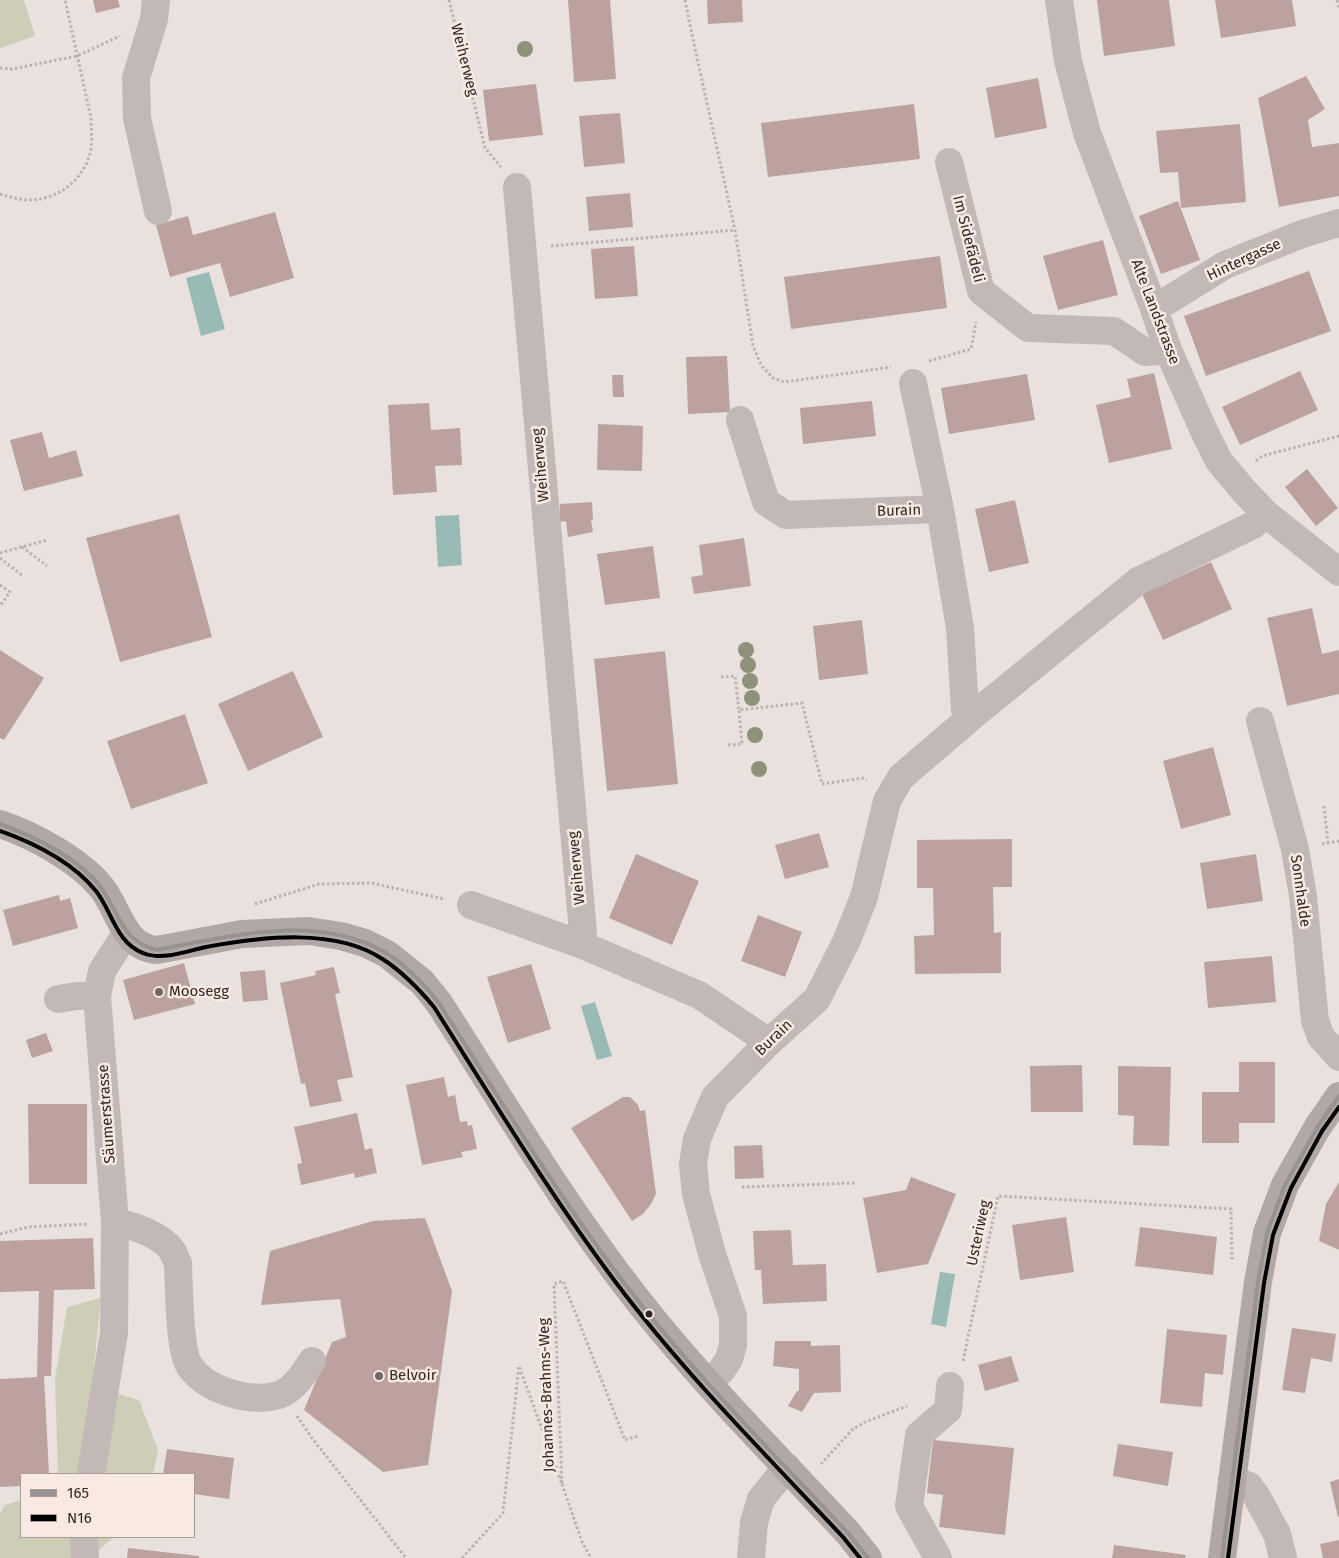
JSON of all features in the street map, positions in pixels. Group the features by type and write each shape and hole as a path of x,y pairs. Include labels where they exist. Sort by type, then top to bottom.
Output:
{"main road":[{"path":"0,824 41,841 76,864 101,887 126,932 134,942 146,949 157,950 242,934 308,931 341,936 365,943 387,954 422,982 439,1002 566,1202 652,1319 848,1533 868,1558"},
{"path":"1222,1558 1258,1282 1267,1233 1285,1185 1317,1128 1339,1096"}],"street":[{"name":"Alte Landstrasse","path":"1059,0 1068,61 1087,133 1168,350 1219,461 1266,514 1337,568"},
{"path":"155,10 136,78 136,102 137,118 158,211"},
{"name":"Im Sidefädeli","path":"949,162 981,292 1028,328 1114,331 1145,352 1168,350"},
{"name":"Weiherweg","path":"517,187 583,932 580,944"},
{"name":"Hintergasse","path":"1153,306 1167,301 1225,266 1302,234 1339,223"},
{"path":"912,370 940,509"},
{"name":"Burain","path":"740,420 766,502 786,514 940,509 960,628 965,710 970,718"},
{"name":"Burain","path":"708,1382 721,1371 729,1359 733,1345 733,1316 712,1254 696,1194 694,1164 696,1139 715,1098 769,1042 817,999 847,940 864,897 887,801 901,777 1138,581 1253,525 1266,514"},
{"name":"Sonnhalde","path":"1260,721 1297,859 1303,896 1315,1021 1321,1037 1339,1057"},
{"path":"471,905 580,944 699,995 769,1042"},
{"name":"Säumerstrasse","path":"91,1473 114,1333 115,1222 97,996 102,971 126,932"},
{"path":"58,999 77,996 97,996"},
{"path":"115,1222 133,1226 164,1242 173,1251 178,1264 183,1344 188,1364 203,1382 224,1391 254,1398 282,1394 301,1378 312,1361"},
{"path":"938,1558 909,1506 919,1435 948,1410 950,1386"},
{"path":"751,1558 754,1522 761,1499 787,1467"},
{"path":"1232,1480 1249,1486 1257,1497 1277,1534 1283,1558"},
{"path":"84,1538 85,1558"}],"path":[{"path":"0,194 30,200 44,199 70,186 84,167 90,154 92,138 91,118 65,0"},
{"name":"Weiherweg","path":"449,0 485,148 517,187"},
{"path":"686,0 735,230 753,346 761,365 773,378 785,382 912,370 970,349 981,292"},
{"path":"1337,0 1339,8"},
{"path":"0,68 12,69 77,56 155,10"},
{"path":"522,249 735,230"},
{"path":"1252,465 1262,456 1339,436"},
{"path":"0,553 47,540"},
{"path":"21,547 47,566"},
{"path":"0,558 23,576"},
{"path":"0,585 10,592 0,606"},
{"path":"721,677 735,676 739,710 742,744 728,745"},
{"path":"739,710 802,703 822,784 860,779"},
{"path":"1324,806 1328,843"},
{"path":"1320,844 1339,841"},
{"path":"251,905 319,884 370,883 471,905"},
{"path":"742,1187 855,1183"},
{"name":"Usteriweg","path":"950,1386 961,1369 966,1350 998,1196 1231,1209 1232,1266"},
{"path":"0,1234 28,1227 115,1222"},
{"name":"Johannes-Brahms-Weg","path":"562,1484 554,1284 564,1281 625,1440 638,1436"},
{"name":"Johannes-Brahms-Weg","path":"462,1558 503,1513 519,1366 562,1484"},
{"path":"282,1394 312,1438 406,1558"},
{"path":"815,1470 853,1429 865,1422 908,1406"},
{"path":"562,1484 582,1542 591,1558"}],"green space":[{"path":"0,0 24,0 35,36 0,48"},
{"path":"101,1298 92,1386 139,1400 158,1450 153,1473 58,1473 55,1379 67,1307"},
{"path":"20,1500 20,1538 113,1538 89,1558 0,1558 0,1514 5,1505"}],"water":[{"path":"209,272 225,329 201,336 186,278"},
{"path":"459,515 462,565 438,567 435,516"},
{"path":"595,1002 612,1056 597,1060 581,1006"},
{"path":"940,1272 955,1274 946,1327 931,1324"}],"building":[{"path":"93,0 118,0 120,7 96,13"},
{"path":"568,0 610,0 616,79 574,82"},
{"path":"707,0 742,0 743,22 708,24"},
{"path":"1097,0 1169,0 1175,46 1104,56"},
{"path":"1215,0 1292,0 1296,26 1221,38"},
{"path":"1306,76 1325,109 1308,120 1312,147 1339,143 1339,196 1279,207 1258,98"},
{"path":"1038,78 1047,128 995,138 986,88"},
{"path":"536,84 543,135 489,141 483,90"},
{"path":"914,104 920,159 768,177 761,123"},
{"path":"620,113 625,163 584,167 579,116"},
{"path":"1240,124 1246,202 1181,208 1178,172 1160,173 1156,131"},
{"path":"630,193 633,227 589,231 586,197"},
{"path":"1178,201 1200,260 1161,274 1139,216"},
{"path":"275,212 294,278 230,297 220,263 170,277 156,225 188,216 193,235"},
{"path":"1103,240 1118,295 1058,310 1043,256"},
{"path":"634,246 638,296 595,299 591,249"},
{"path":"940,256 947,308 791,329 784,277"},
{"path":"1309,271 1331,331 1206,376 1184,316"},
{"path":"727,356 730,412 688,414 686,357"},
{"path":"1300,371 1318,410 1240,445 1222,407"},
{"path":"1154,373 1172,449 1109,463 1096,405 1131,397 1127,379"},
{"path":"1027,374 1035,420 949,434 941,388"},
{"path":"612,375 623,375 624,397 613,397"},
{"path":"872,401 876,436 803,444 800,408"},
{"path":"429,403 431,430 460,428 462,465 435,466 437,492 393,495 388,405"},
{"path":"598,424 643,426 642,471 597,470"},
{"path":"42,432 49,458 76,450 83,476 24,491 10,440"},
{"path":"1307,469 1338,508 1316,526 1285,487"},
{"path":"1015,500 1029,563 989,572 975,509"},
{"path":"592,502 593,520 591,520 593,532 568,537 566,521 560,522 560,504"},
{"path":"179,514 212,637 120,662 86,538"},
{"path":"744,538 751,586 694,594 691,577 703,575 699,545"},
{"path":"653,546 660,598 605,605 597,554"},
{"path":"1211,562 1232,609 1163,640 1142,594"},
{"path":"1312,608 1322,654 1339,650 1339,694 1287,706 1267,618"},
{"path":"862,620 868,674 819,680 813,626"},
{"path":"0,650 44,678 4,740 0,738"},
{"path":"665,651 678,784 607,791 594,659"},
{"path":"293,671 323,737 248,771 218,704"},
{"path":"185,714 208,783 131,809 107,741"},
{"path":"1213,747 1231,815 1181,829 1163,761"},
{"path":"819,833 829,867 785,879 775,845"},
{"path":"1012,839 1012,887 993,887 994,933 1001,932 1001,973 915,974 914,936 934,935 933,888 917,888 917,840"},
{"path":"636,854 699,881 672,945 609,918"},
{"path":"1256,854 1263,901 1207,909 1200,863"},
{"path":"59,895 60,901 70,898 78,928 13,946 3,910"},
{"path":"758,915 802,932 785,977 741,961"},
{"path":"1272,956 1276,1002 1208,1008 1204,962"},
{"name":"Moosegg","path":"184,963 195,1004 134,1020 123,980"},
{"path":"531,964 551,1029 508,1043 487,977"},
{"path":"334,967 340,993 335,994 353,1077 337,1080 342,1101 310,1107 305,1083 301,1084 280,983 316,975 315,971"},
{"path":"265,970 268,1000 243,1002 240,972"},
{"path":"46,1033 53,1051 32,1058 26,1040"},
{"path":"1239,1062 1275,1062 1275,1123 1239,1123 1239,1143 1202,1143 1202,1092 1239,1092"},
{"path":"1082,1065 1083,1112 1031,1112 1030,1066"},
{"path":"1118,1066 1171,1067 1169,1146 1133,1145 1134,1116 1118,1115"},
{"path":"444,1077 448,1097 455,1095 460,1122 467,1121 468,1126 472,1125 477,1149 461,1152 463,1157 422,1165 406,1085"},
{"path":"623,1097 630,1097 638,1105 640,1111 645,1110 656,1194 643,1214 632,1221 571,1128"},
{"path":"28,1104 87,1104 87,1184 29,1184"},
{"path":"357,1113 365,1150 372,1148 377,1173 355,1178 354,1173 301,1185 297,1164 302,1163 294,1127"},
{"path":"762,1145 764,1178 735,1179 734,1146"},
{"path":"911,1177 956,1194 928,1264 877,1273 863,1198 906,1190"},
{"path":"1339,1182 1339,1250 1319,1241 1326,1204"},
{"path":"1066,1217 1074,1272 1020,1280 1012,1225"},
{"name":"Belvoir","path":"425,1218 452,1291 428,1465 383,1472 304,1410 332,1342 346,1337 340,1299 261,1305 270,1251 373,1221"},
{"path":"1140,1227 1217,1237 1213,1275 1135,1266"},
{"path":"791,1230 793,1265 826,1264 827,1301 763,1304 761,1270 755,1270 753,1231"},
{"path":"93,1238 95,1289 54,1290 51,1376 44,1376 49,1473 20,1473 20,1486 0,1487 0,1379 37,1377 39,1291 0,1292 0,1241"},
{"path":"1292,1328 1336,1334 1332,1362 1311,1358 1305,1393 1282,1390"},
{"path":"1167,1329 1227,1335 1223,1375 1205,1373 1202,1407 1160,1403"},
{"path":"775,1341 811,1341 811,1346 840,1345 841,1392 814,1393 802,1412 788,1406 797,1391 799,1391 799,1369 773,1366"},
{"path":"1011,1356 1019,1381 985,1391 978,1365"},
{"path":"933,1440 1014,1448 1005,1535 939,1527 943,1495 927,1493"},
{"path":"1118,1444 1173,1452 1168,1486 1113,1476"},
{"path":"167,1449 234,1458 229,1499 195,1494 195,1473 163,1473"},
{"path":"1339,1479 1339,1517 1338,1517 1330,1482"},
{"path":"1339,1540 1339,1558 1323,1558 1320,1544"},
{"path":"1114,1545 1186,1555 1185,1558 1112,1558"},
{"path":"128,1548 199,1556 199,1558 127,1558"}],"transit line":[{"name":"165","path":"0,824 49,846 83,869 102,888 126,930 134,939 157,950 243,934 303,931 332,934 360,941 394,958 421,982 439,1003 550,1178 597,1246 648,1313 703,1378 848,1533 868,1558"},
{"name":"N16","path":"0,831 26,841 64,862 76,871 102,899 120,934 134,948 143,953 166,956 250,940 298,937 344,943 365,950 398,970 434,1007 522,1147 568,1216 617,1284 698,1382 843,1537 860,1558"},
{"name":"165","path":"1222,1558 1258,1282 1267,1233 1285,1185 1317,1128 1339,1096"},
{"name":"N16","path":"1228,1558 1264,1283 1273,1235 1291,1188 1322,1131 1339,1107"}],"place":[{"name":"Moosegg","path":"159,992"},
{"name":"Belvoir","path":"379,1376"}]}
